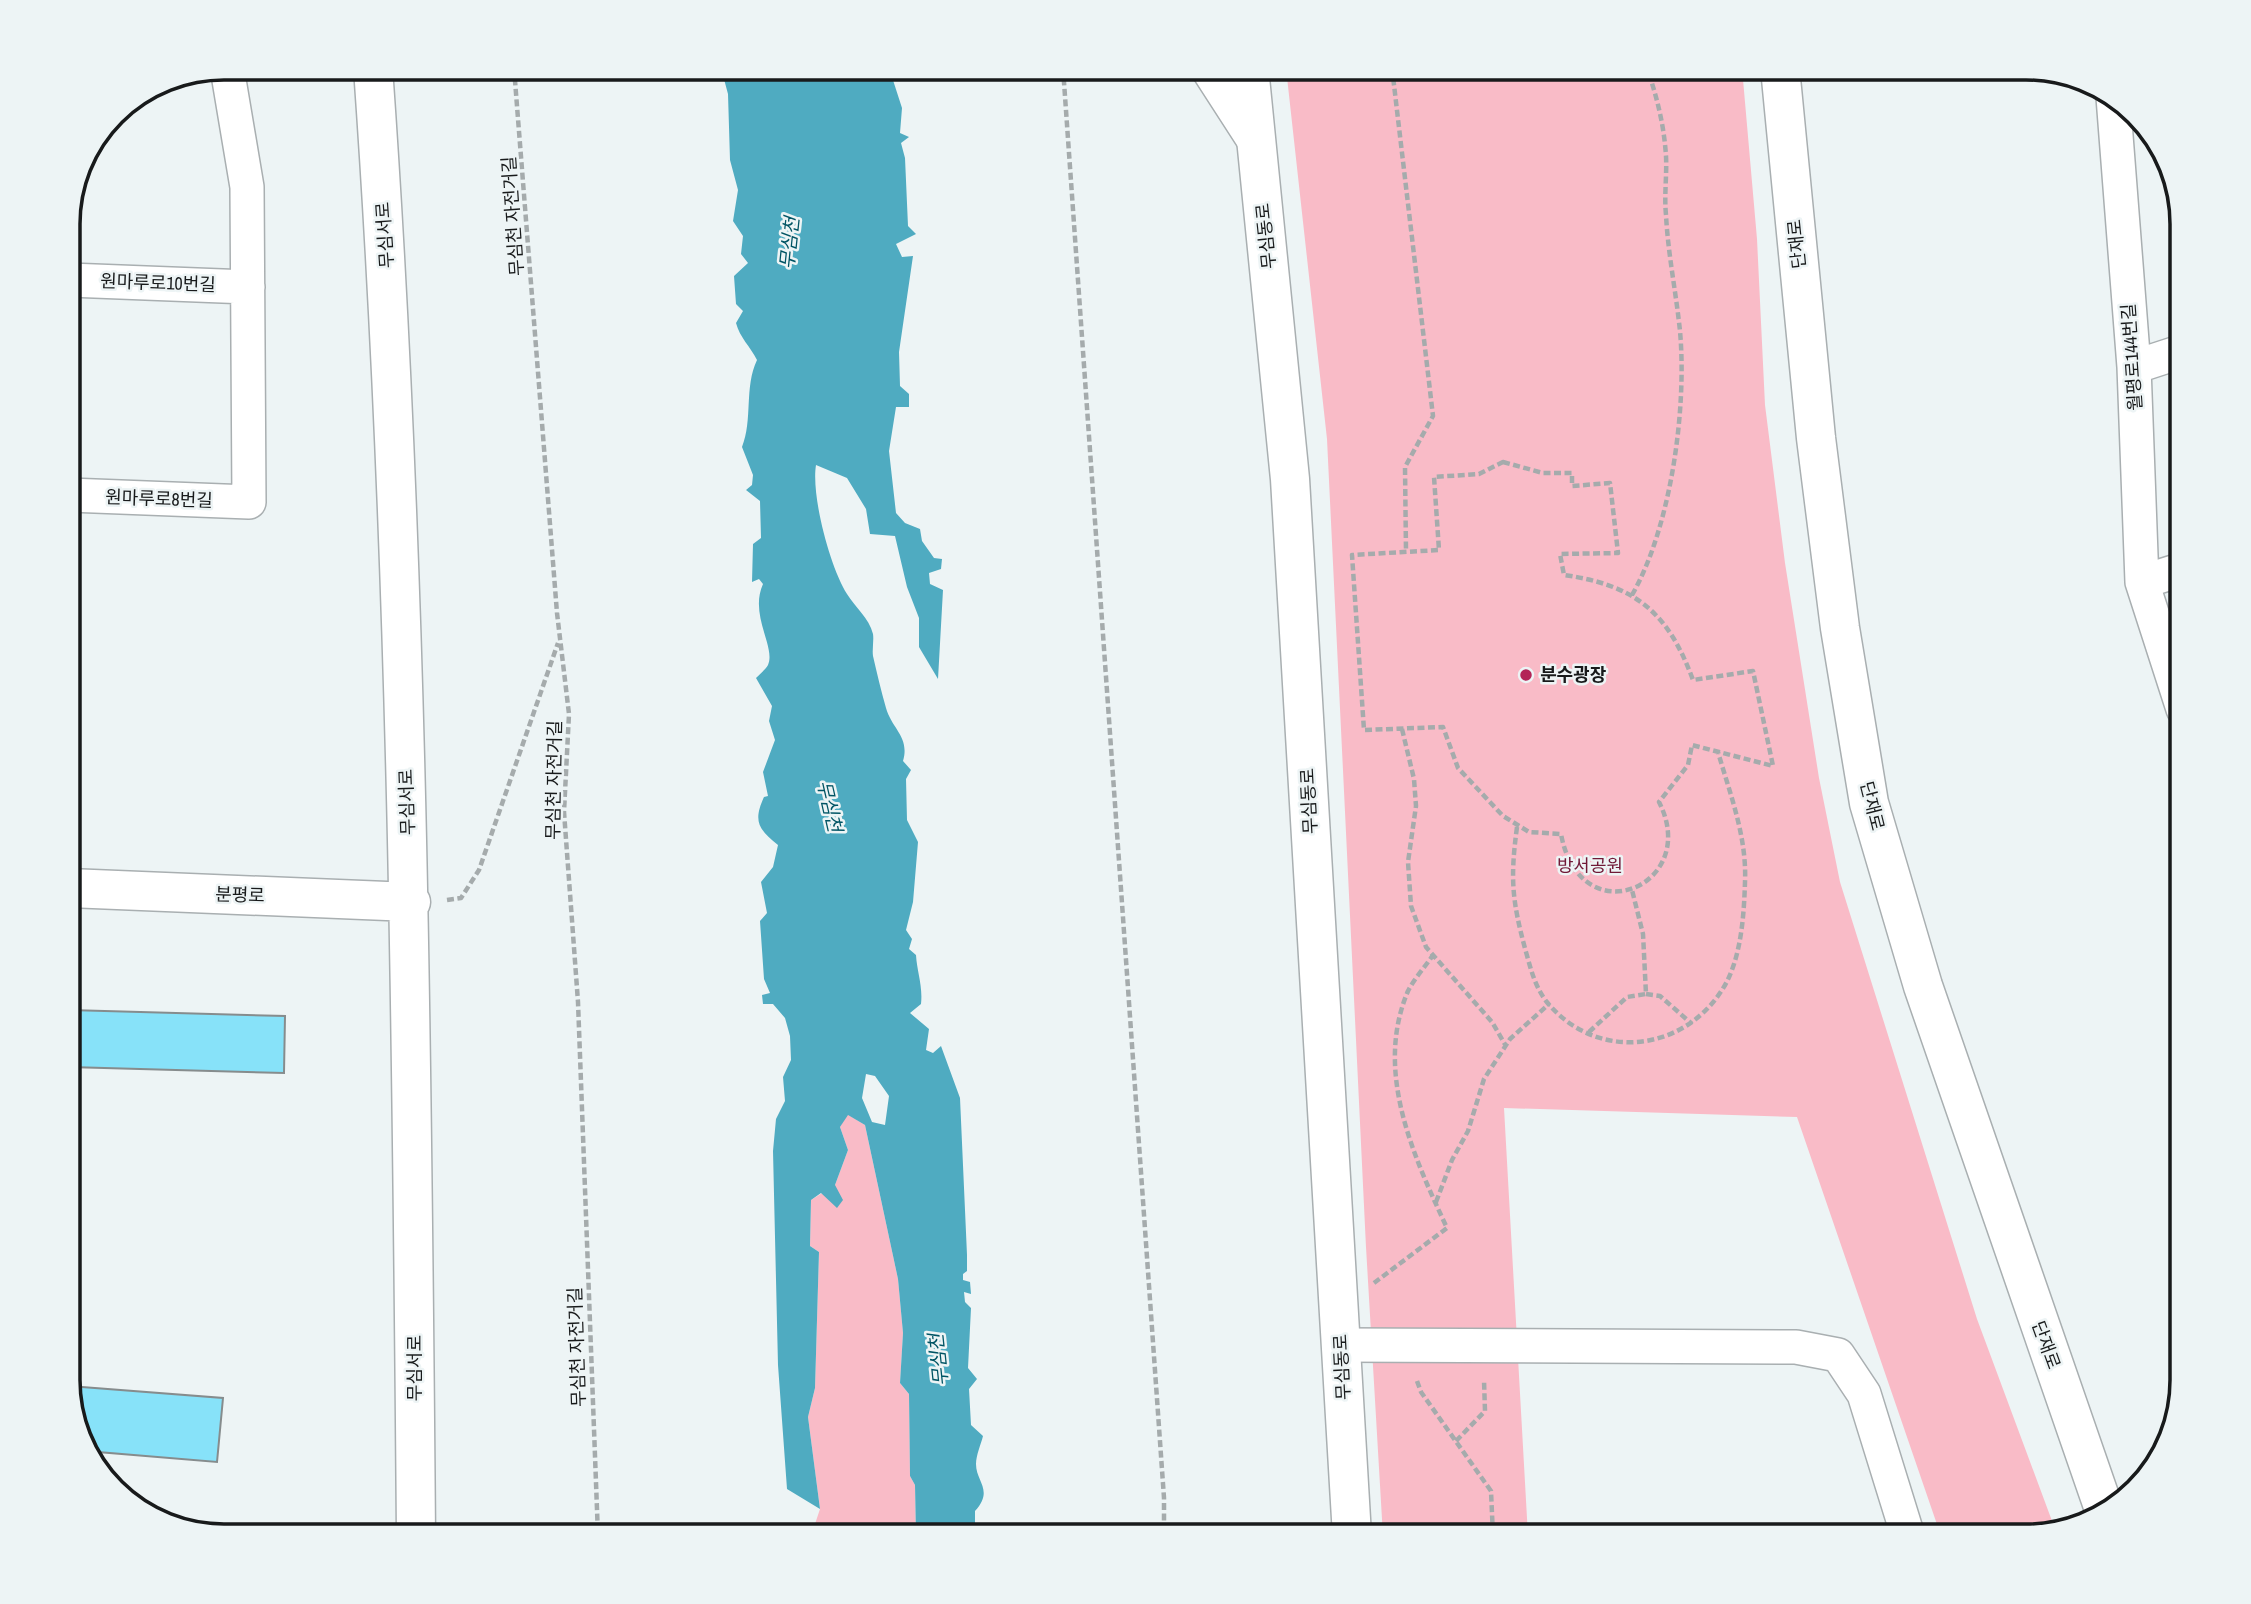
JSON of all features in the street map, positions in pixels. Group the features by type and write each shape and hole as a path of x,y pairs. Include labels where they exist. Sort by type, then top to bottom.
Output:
{"street":[{"path":"1215,80 1258,147"},
{"name":"무심동로","path":"1250,80 1290,479 1351,1523"},
{"name":"단재로","path":"1781,80 1818,451 1840,628 1869,803 1923,986 2101,1502"},
{"path":"229,81 247,187 248,287"},
{"name":"무심서로","path":"374,81 389,296 411,902 416,1523"},
{"name":"월평로144번길","path":"2128,127 2142,582 2170,669"},
{"name":"원마루로10번길","path":"81,280 248,287"},
{"name":"원마루로8번길","path":"81,495 249,502 248,287"},
{"path":"2134,367 2170,355"},
{"path":"2142,582 2170,573"},
{"name":"분평로","path":"81,888 411,902"},
{"path":"1341,1345 1796,1347 1838,1355 1864,1394 1904,1523"}],"path":[{"path":"1393,80 1433,416 1405,467 1406,552"},
{"path":"1632,595 1645,573 1666,503 1676,443 1680,360 1680,331 1665,211 1664,129 1650,80"},
{"name":"무심천 자전거길","path":"515,81 560,639 569,715 564,812 578,1002 598,1523"},
{"path":"1064,81 1108,665 1164,1523"},
{"path":"1503,462 1543,474 1573,473 1573,486 1610,484 1618,553 1560,554 1564,575 1602,580 1643,602 1673,636 1693,680 1753,671 1773,766 1692,745 1688,765 1659,802 1667,824 1663,857 1653,876 1632,890 1621,892 1592,885 1575,871 1563,848 1561,834 1529,832 1503,816 1458,768 1443,727 1364,730 1352,555 1439,550 1434,477 1479,474 1503,462"},
{"path":"411,902 461,898 479,870 560,639"},
{"path":"1402,729 1414,779 1416,806 1408,862 1411,906 1426,947 1492,1023 1506,1046"},
{"path":"1517,827 1511,865 1514,914 1535,984 1549,1004 1559,1016 1614,1042 1641,1043 1664,1037 1692,1024 1723,989 1742,920 1746,881 1739,825 1718,752"},
{"path":"1632,890 1644,946 1646,994"},
{"path":"1368,1288 1447,1228 1421,1172 1402,1114 1394,1073 1396,1030 1409,989 1433,956"},
{"path":"1589,1032 1628,997 1646,994 1660,996 1692,1024"},
{"path":"1436,1203 1452,1160 1468,1131 1484,1079 1506,1046 1549,1004"},
{"path":"1404,1345 1421,1392 1491,1491 1492,1523"},
{"path":"1456,1441 1485,1411 1483,1345"}],"green space":[{"name":"방서공원","path":"1287,80 1743,80 1757,239 1765,405 1785,563 1819,778 1840,882 1977,1319 2052,1521 1937,1523 1797,1117 1504,1108 1527,1523 1382,1523 1366,1247 1327,439"},
{"path":"847,1114 865,1125 898,1279 903,1333 900,1383 909,1394 910,1476 915,1485 916,1523 815,1523 820,1509 808,1417 815,1388 819,1252 810,1246 811,1200 835,1185 848,1150 840,1127"}],"water":[{"name":"무심천","path":"724,81 893,81 902,108 900,133 909,137 901,143 905,158 908,226 916,234 896,244 902,257 913,256 899,352 900,386 909,394 909,407 896,407 889,451 896,513 905,523 920,529 922,541 934,558 942,559 941,569 929,573 930,584 943,590 938,679 919,647 919,618 907,587 895,536 870,534 866,509 847,478 816,465 815,478 819,512 828,549 847,594 871,628 873,656 884,702 902,739 905,753 903,761 911,770 906,779 907,820 918,842 913,902 906,930 912,939 909,949 916,955 921,1004 910,1013 929,1029 926,1050 933,1053 941,1046 960,1098 967,1255 967,1271 963,1274 963,1280 970,1282 971,1294 964,1292 965,1302 971,1308 968,1368 977,1379 969,1389 971,1425 983,1436 976,1464 984,1492 975,1511 975,1523 916,1523 915,1485 910,1476 909,1394 900,1383 903,1333 898,1279 865,1125 848,1115 840,1127 848,1150 835,1185 843,1200 837,1208 821,1193 811,1200 810,1246 819,1252 815,1388 808,1417 820,1509 787,1489 778,1365 773,1151 776,1119 785,1101 783,1077 791,1060 790,1036 785,1018 773,1004 763,1004 762,995 770,993 764,979 760,921 767,913 761,882 773,867 778,845 762,829 758,819 764,797 768,796 763,772 775,740 769,721 772,706 756,678 767,667 770,658 759,607 763,584 759,579 752,582 753,544 761,538 760,501 746,490 752,485 753,475 742,447 747,426 751,381 757,360 736,323 743,311 736,304 734,276 748,263 741,254 743,236 733,221 738,190 730,160 728,94","holes":["866,1074 875,1076 889,1096 885,1125 872,1122 862,1098"]}],"building":[{"path":"81,1010 285,1016 284,1073 81,1067"},
{"path":"81,1387 223,1398 217,1462 101,1452 85,1417"}],"place":[{"name":"분수광장","path":"1526,675"}]}
